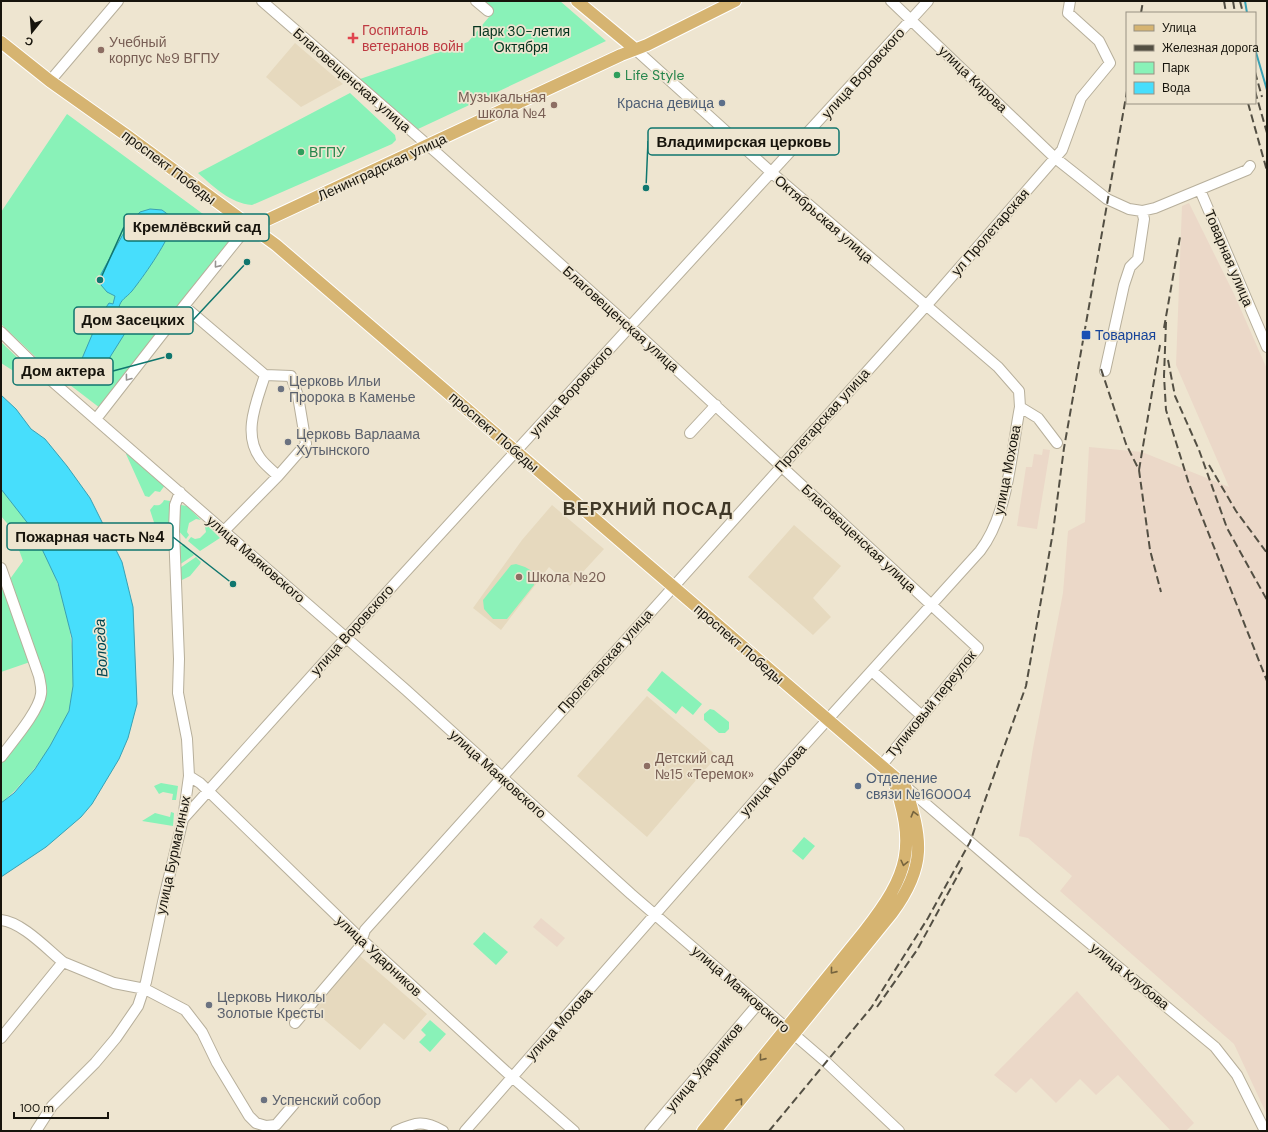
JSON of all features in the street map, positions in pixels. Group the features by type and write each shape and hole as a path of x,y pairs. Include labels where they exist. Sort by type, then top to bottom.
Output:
{"main road":[{"name":"Октябрьская улица","path":"577,1 635,49"},
{"name":"Ленинградская улица","path":"252,227 735,1"},
{"name":"проспект Победы","path":"1,42 50,81 276,245 905,786"},
{"path":"715,1131 882,909 899,880 906,853 907,834 900,797 891,774"},
{"path":"703,1131 892,913 904,897 911,882 918,858 919,837 905,786"}],"street":[{"path":"50,81 118,1"},
{"name":"Благовещенская улица","path":"262,1 630,326 782,465 973,644"},
{"path":"476,1 488,11"},
{"name":"улица Кирова","path":"891,1 1054,157"},
{"name":"улица Воровского","path":"183,819 516,451 928,1"},
{"name":"ул Пролетарская","path":"926,306 1065,146 1081,98 1110,63 1099,41 1068,13 1070,1"},
{"name":"Октябрьская улица","path":"635,49 772,173 998,366 1019,391 1020,407"},
{"path":"1054,157 1107,199 1129,209 1142,211 1200,190 1247,170 1250,166"},
{"name":"Товарная улица","path":"1200,190 1267,347"},
{"path":"1105,371 1124,285 1130,267 1138,259 1144,219 1142,211"},
{"name":"Ленинградская улица","path":"96,419 241,235 252,227"},
{"path":"184,306 265,375 291,376 298,396 306,444 278,476 224,531"},
{"name":"Пролетарская улица","path":"295,1023 359,948 365,930 672,586 926,306"},
{"name":"улица Маяковского","path":"1,332 45,375 346,638 656,915 790,1031 899,1131"},
{"path":"265,375 252,416 252,425 258,454 278,476"},
{"path":"690,433 716,405"},
{"path":"1020,407 1038,418 1057,443"},
{"name":"улица Мохова","path":"465,1129 656,915 827,719 980,552 990,539 1002,510 1020,407"},
{"name":"улица Бурмагиных","path":"36,1131 52,1106 95,1063 116,1038 138,1006 145,989 163,902 183,819 188,776 187,739 178,693 179,659 174,531 175,505 180,492"},
{"path":"1,568 41,685 41,695 35,709 1,757"},
{"name":"Тупиковый переулок","path":"881,766 978,648 973,644"},
{"path":"872,671 922,716"},
{"name":"улица Ударников","path":"188,776 200,783 361,939 512,1077 574,1131"},
{"name":"проспект Победы","path":"905,786 970,842"},
{"name":"улица Клубова","path":"970,842 1215,1047 1237,1075 1265,1131"},
{"path":"1,920 22,929 63,962 114,983 145,989 184,1010 194,1020 217,1064 249,1116 256,1123 266,1126 276,1125 294,1104"},
{"path":"1,1038 63,962"},
{"name":"улица Ударников","path":"650,1131 758,1004"},
{"path":"396,1131 419,1123 428,1124 443,1131"}],"shaded area":[{"path":"295,43 343,84 301,107 266,77"},
{"path":"1189,203 1234,294 1267,369 1267,1115 1234,1044 1060,891 1072,876 1028,838 1019,836 1033,748 1063,593 1068,531 1085,522 1089,447 1142,452 1229,487 1176,365 1182,206"},
{"path":"1043,449 1050,450 1037,529 1017,526 1026,467 1032,467 1034,454 1042,455"},
{"name":"Школа №20","path":"552,505 604,549 570,586 549,567 501,630 473,608 522,540"},
{"path":"794,525 841,566 813,598 831,617 813,635 748,577"},
{"name":"Детский сад №15 «Теремок»","path":"647,696 717,756 647,837 577,776"},
{"path":"541,918 565,938 557,947 533,927"},
{"path":"360,956 427,1014 404,1040 384,1023 360,1050 313,1010"},
{"path":"1077,991 1194,1123 1186,1131 1171,1131 1118,1075 1096,1095 1080,1079 1056,1103 1031,1078 1016,1093 994,1075"}],"green space":[{"name":"Парк 30-летия Октября","path":"483,1 560,1 606,41 418,129 360,79 468,42 494,11"},
{"name":"ВГПУ","path":"350,93 395,135 396,140 392,144 252,205 244,204 229,198 198,173"},
{"path":"67,114 233,236 100,408 44,365 1,324 1,212"},
{"path":"1,342 42,381 34,384 1,363"},
{"path":"129,453 165,485 160,492 155,491 149,497 145,496 126,454"},
{"path":"1,489 33,530 52,569 60,591 71,636 73,681 71,702 67,715 53,743 33,771 1,803 1,762 42,703 10,579 23,561 11,528 1,516"},
{"path":"164,500 170,501 171,539 160,541 150,510 154,505 162,503"},
{"path":"181,505 187,506 201,520 196,519 189,523 187,532 189,535 186,539 176,528"},
{"path":"204,522 220,538 200,551 188,541 191,537 195,539 200,538 206,532"},
{"path":"184,544 194,555 176,567 176,549"},
{"path":"196,557 201,562 200,564 190,576 178,582 177,570"},
{"path":"516,564 532,571 534,585 507,619 493,619 484,609 483,600 511,565"},
{"path":"1,580 30,662 1,672"},
{"path":"662,671 702,704 693,715 682,706 676,714 647,690"},
{"path":"710,709 714,710 729,722 729,729 725,733 719,733 704,720 704,714"},
{"path":"161,783 178,786 176,800 172,800 173,794 163,792 159,794 154,786"},
{"path":"171,812 174,813 173,826 142,821 155,813 170,817"},
{"path":"804,837 815,846 803,860 792,851"},
{"path":"484,932 508,952 496,965 473,944"},
{"path":"430,1020 446,1034 430,1052 419,1042 426,1035 421,1030"}],"water":[{"path":"150,209 162,210 170,216 171,228 154,261 132,291 122,300 119,307 125,314 127,330 95,381 92,382 80,377 78,368 100,316 109,303 113,304 115,296 107,292 101,285 101,274 131,221 140,212"},
{"name":"Вологда","path":"1,395 16,409 31,429 45,439 67,466 90,498 122,562 133,607 137,704 128,738 119,759 92,804 81,817 46,847 1,877 1,803 14,793 35,769 50,746 69,711 73,686 72,638 58,583 33,530 1,489"}],"waterway":[{"path":"1245,1 1247,12"},
{"path":"1256,52 1267,90"}],"railway":[{"path":"1141,12 1143,1"},
{"path":"1224,1 1226,12"},
{"path":"1233,1 1235,12"},
{"path":"1240,1 1243,12"},
{"path":"1256,76 1262,97"},
{"path":"1256,94 1267,133"},
{"path":"769,1131 871,1008 928,918 970,842 1026,686 1053,532 1064,448 1126,97"},
{"path":"1248,104 1267,171"},
{"path":"1164,328 1180,237"},
{"path":"1166,322 1164,376 1166,410 1189,484 1267,681"},
{"path":"1139,470 1160,345"},
{"path":"1168,360 1175,396 1199,450 1227,528 1267,600"},
{"path":"1101,369 1126,444 1139,470 1150,550 1161,592"},
{"path":"1209,465 1236,511 1267,553"},
{"path":"877,1007 917,950 964,864"}],"place":[{"name":"Госпиталь ветеранов войн","path":"353,38"},
{"name":"Учебный корпус №9 ВГПУ","path":"101,50"},
{"name":"Life Style","path":"617,75"},
{"name":"Красна девица","path":"722,103"},
{"name":"Музыкальная школа №4","path":"554,105"},
{"name":"ВГПУ","path":"301,152"},
{"name":"Владимирская церковь","path":"646,188"},
{"name":"Дом Засецких","path":"247,262"},
{"name":"Кремлёвский сад","path":"100,280"},
{"name":"Товарная","path":"1086,335"},
{"name":"Дом актера","path":"169,356"},
{"name":"Церковь Ильи Пророка в Каменье","path":"281,389"},
{"name":"Церковь Варлаама Хутынского","path":"288,442"},
{"name":"Школа №20","path":"519,577"},
{"name":"Пожарная часть №4","path":"233,584"},
{"name":"Детский сад №15 «Теремок»","path":"647,766"},
{"name":"Отделение связи №160004","path":"858,786"},
{"name":"Церковь Николы Золотые Кресты","path":"209,1005"},
{"name":"Успенский собор","path":"264,1100"}],"district":[{"name":"ВЕРХНИЙ ПОСАД","path":"648,509"}]}
